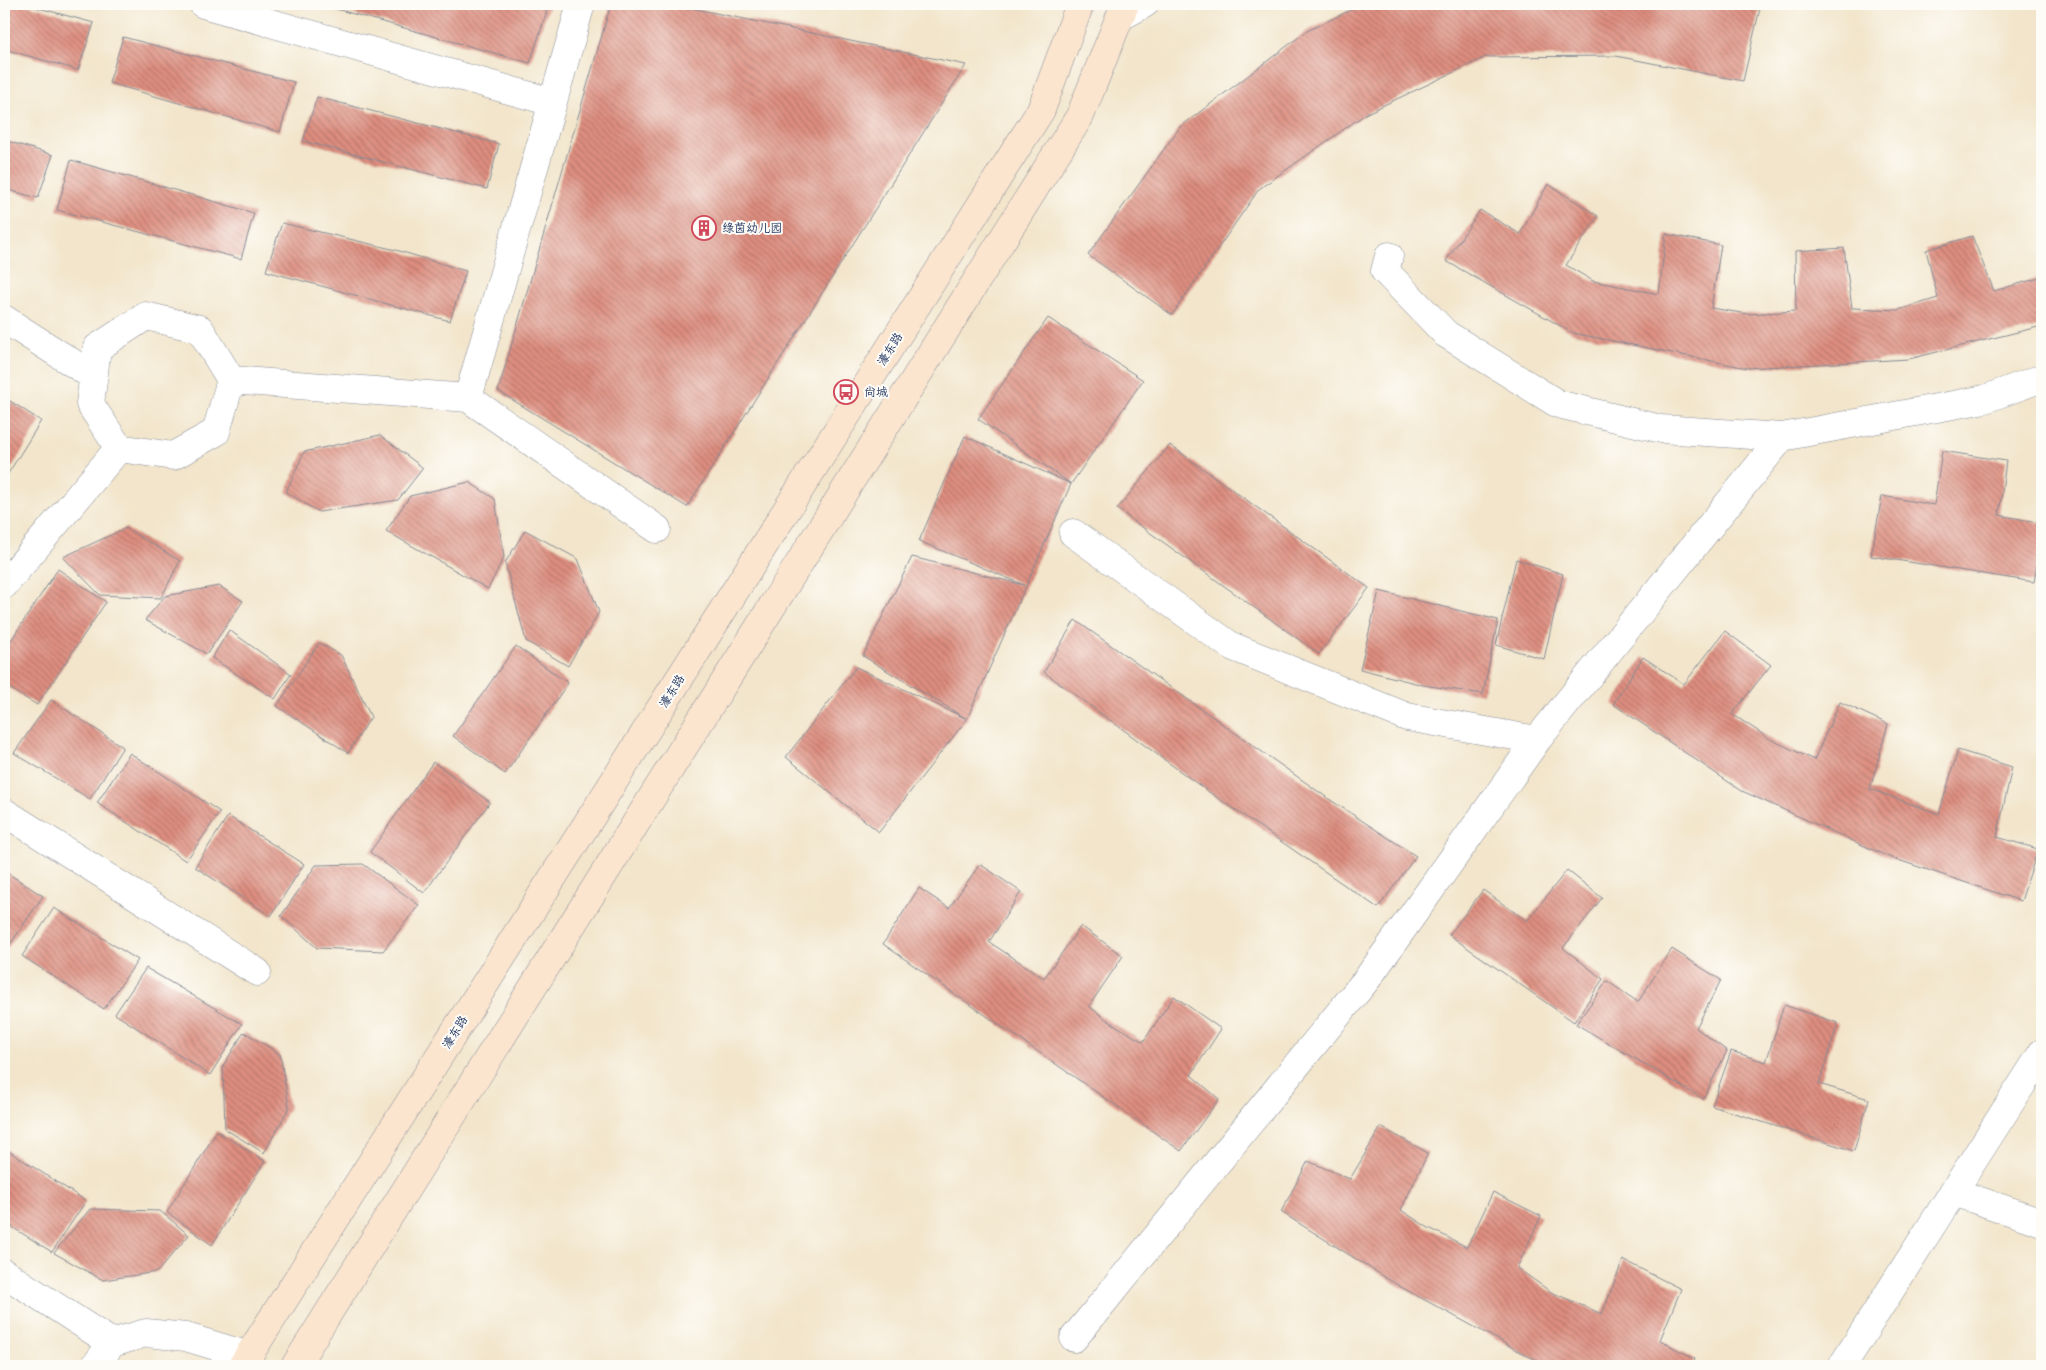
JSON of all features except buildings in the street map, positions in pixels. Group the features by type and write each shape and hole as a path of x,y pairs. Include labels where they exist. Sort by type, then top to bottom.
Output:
{"main road":[{"name":"濠东路","path":"245,1361 1041,110 1080,4"},
{"path":"294,1366 1080,116 1123,10"}],"street":[{"path":"203,4 552,102"},
{"path":"468,398 580,4"},
{"path":"1123,10 1144,4"},
{"path":"1389,256 1386,272 1446,334 1558,404 1660,429 1782,437 1985,399 2042,378"},
{"path":"146,316 200,329 231,380 216,432 172,456 118,448 90,404 97,348 146,316"},
{"path":"4,319 93,376"},
{"path":"231,380 468,398 658,530"},
{"path":"1074,1338 1367,979 1537,740 1782,437"},
{"path":"4,585 118,448"},
{"path":"1073,533 1231,646 1407,717 1537,740"},
{"path":"4,812 257,972"},
{"path":"1842,1366 2042,1053"},
{"path":"1953,1192 2042,1222"},
{"path":"4,1273 112,1343"},
{"path":"95,1366 112,1343 146,1334 186,1337 245,1361"}],"place":[{"name":"绿茵幼儿园","path":"704,228"},
{"name":"尚城","path":"846,392"}]}
